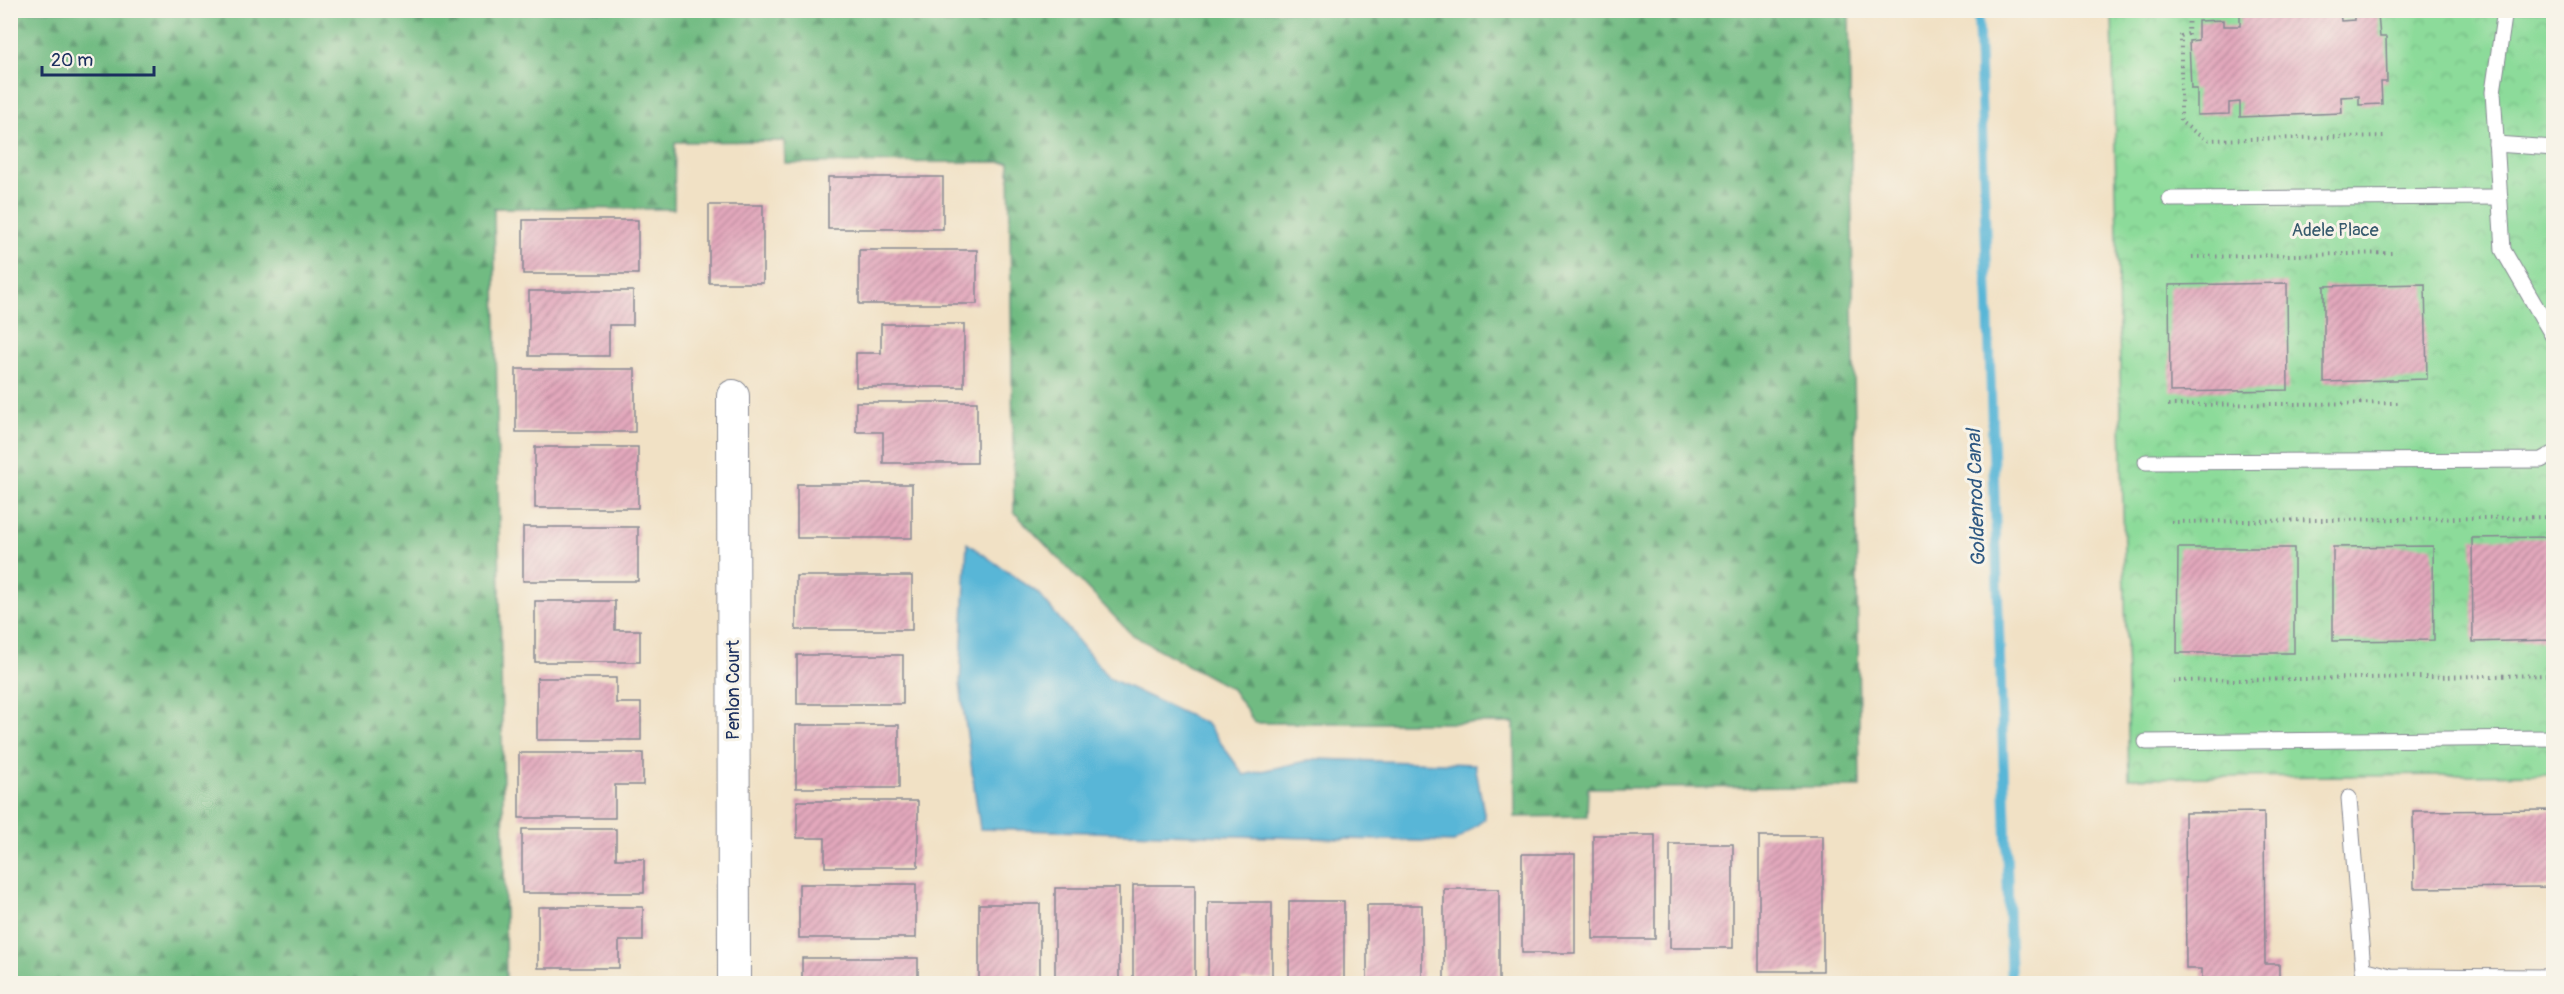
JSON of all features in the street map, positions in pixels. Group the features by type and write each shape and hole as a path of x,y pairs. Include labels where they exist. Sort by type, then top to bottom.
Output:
{"street":[{"name":"Penlon Court","path":"733,396 734,984"}],"lane":[{"path":"2505,10 2493,92 2503,250 2553,338"},
{"path":"2496,144 2553,148"},
{"path":"2170,199 2499,197"},
{"path":"2146,462 2541,460 2553,453"},
{"path":"2146,742 2553,738"},
{"path":"2349,798 2362,969 2390,976 2507,980 2553,977"}],"path":[{"path":"2188,10 2188,34 2181,36 2181,122 2194,134 2206,140 2385,136"},
{"path":"2192,257 2396,254"},
{"path":"2168,405 2400,403"},
{"path":"2171,522 2553,517"},
{"path":"2173,681 2553,675"}],"green space":[{"path":"10,11 1849,11 1860,787 1588,788 1587,816 1515,817 1514,723 1255,723 1232,689 1132,635 1014,512 1009,162 785,163 784,141 675,142 674,209 494,208 506,983 11,983"},
{"name":"Adele Place","path":"2112,11 2553,11 2553,774 2129,778"}],"water":[{"path":"967,543 1038,593 1109,678 1207,724 1244,775 1315,759 1475,764 1485,819 1454,842 980,829 960,684"}],"building":[{"path":"2340,10 2341,21 2354,20 2354,15 2378,15 2380,37 2386,37 2387,82 2381,82 2382,104 2359,105 2359,96 2341,97 2342,113 2240,117 2240,102 2229,103 2229,114 2197,115 2197,89 2191,89 2189,41 2198,40 2198,21 2223,20 2223,26 2240,26 2240,13"},
{"path":"828,177 943,177 943,229 828,229"},
{"path":"709,205 763,205 763,283 709,283"},
{"path":"523,220 638,220 638,274 523,274"},
{"path":"859,250 977,250 977,304 859,304"},
{"path":"2287,283 2288,390 2170,392 2169,285"},
{"path":"2425,284 2427,379 2324,382 2324,286"},
{"path":"529,291 633,291 633,325 609,325 609,356 529,356"},
{"path":"881,324 964,324 964,387 856,387 856,353 881,353"},
{"path":"516,369 635,369 635,432 516,432"},
{"path":"856,402 977,402 977,463 883,463 883,432 856,432"},
{"path":"535,447 638,447 638,508 535,508"},
{"path":"797,484 912,484 912,538 797,538"},
{"path":"523,527 638,527 638,581 523,581"},
{"path":"2554,537 2554,640 2473,642 2472,538"},
{"path":"2433,546 2434,640 2333,641 2333,547"},
{"path":"2178,548 2294,548 2294,653 2177,653"},
{"path":"796,576 912,576 912,630 796,630"},
{"path":"535,601 615,601 615,630 640,630 640,662 535,662"},
{"path":"797,655 903,655 903,704 797,704"},
{"path":"537,678 616,678 616,703 641,703 641,740 537,740"},
{"path":"796,725 899,725 899,788 796,788"},
{"path":"519,753 643,753 643,785 615,785 615,818 519,818"},
{"path":"797,801 918,801 918,867 825,867 825,838 797,838"},
{"path":"2554,810 2554,887 2414,888 2413,811"},
{"path":"2264,812 2265,964 2279,964 2279,984 2202,984 2202,969 2186,969 2185,813"},
{"path":"522,829 616,829 616,859 644,859 644,893 522,893"},
{"path":"1593,835 1655,835 1655,939 1593,939"},
{"path":"1759,836 1823,836 1823,971 1759,971"},
{"path":"1670,844 1733,844 1733,948 1670,948"},
{"path":"1522,854 1575,854 1575,953 1522,953"},
{"path":"799,884 916,884 916,938 799,938"},
{"path":"1133,885 1195,885 1195,984 1133,982"},
{"path":"1055,888 1119,888 1119,983 1055,984"},
{"path":"1444,889 1499,889 1499,984 1444,984"},
{"path":"1289,901 1344,901 1344,984 1289,984"},
{"path":"1208,902 1272,902 1272,980 1241,980 1241,984 1208,984"},
{"path":"979,904 1040,904 1040,984 979,982"},
{"path":"1367,905 1422,905 1422,984 1367,984"},
{"path":"538,907 643,907 643,941 619,941 619,968 538,968"},
{"path":"802,958 918,958 918,984 802,984"}],"waterway":[{"name":"Goldenrod Canal","path":"1978,10 2011,984"}]}
